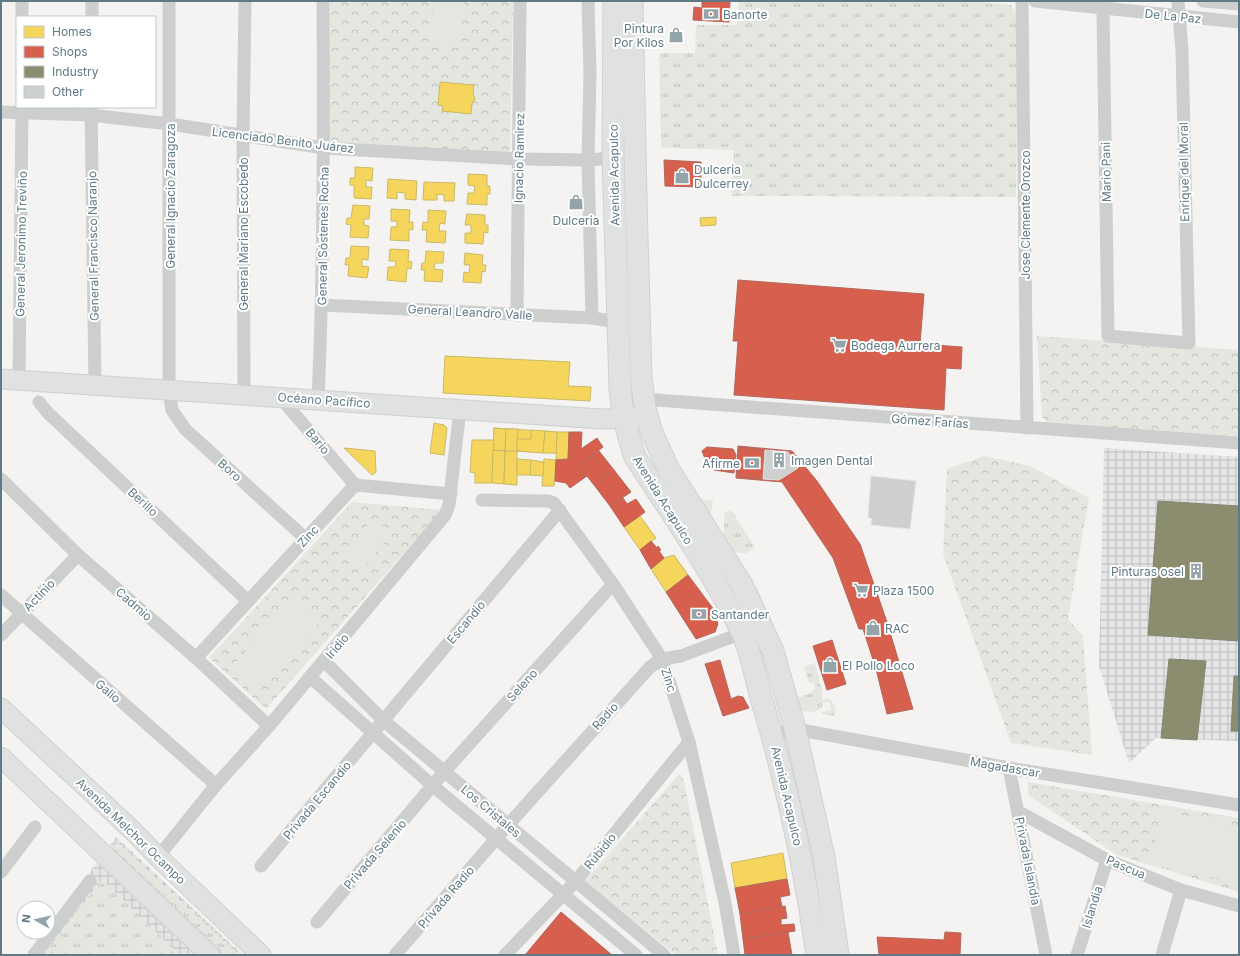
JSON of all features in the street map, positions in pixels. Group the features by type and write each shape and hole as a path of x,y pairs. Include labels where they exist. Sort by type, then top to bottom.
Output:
{"main road":[{"name":"Avenida Acapulco","path":"614,1 613,158 618,322 623,409 628,439 635,457 707,570 742,633 772,735 800,850 817,955"},
{"name":"Avenida Acapulco","path":"632,1 636,199 645,408 652,433 669,470 742,585 773,651 795,729 824,857 838,955"},
{"name":"Océano Pacífico","path":"10,380 460,409 645,408"},
{"name":"Avenida Melchor Ocampo","path":"1,708 132,830 158,857 261,955"},
{"path":"1,756 210,955"}],"street":[{"path":"22,1 22,16"},
{"path":"92,1 92,16"},
{"name":"General Ignacio Zaragoza","path":"169,1 169,391"},
{"name":"General Mariano Escobedo","path":"244,396 242,136 245,1"},
{"name":"General Sóstenes Rocha","path":"318,400 322,305 324,148 322,1"},
{"name":"Ignacio Ramirez","path":"517,315 520,1"},
{"path":"588,1 590,74 588,160 592,318"},
{"name":"Jose Clemente Orozco","path":"1022,1 1028,428"},
{"name":"De La Paz","path":"1035,1 1239,22"},
{"name":"Enrique del Moral","path":"1178,1 1180,16 1189,342"},
{"path":"1203,1 1239,4"},
{"name":"Mario Pani","path":"1103,9 1108,336 1189,342"},
{"name":"Licenciado Benito Juárez","path":"1,112 22,110 90,111 324,148 519,159 588,160 613,158"},
{"name":"General Jeronimo Treviño","path":"10,380 22,110"},
{"name":"General Francisco Naranjo","path":"90,111 95,385"},
{"name":"General Leandro Valle","path":"322,305 592,318 618,322"},
{"name":"Boro","path":"169,391 172,410 186,429 306,539"},
{"name":"Bario","path":"280,397 355,485"},
{"name":"Berillo","path":"39,402 48,414 248,601"},
{"name":"Gómez Farías","path":"645,408 1028,428 1239,443"},
{"name":"Iridio","path":"158,857 216,785 324,662 445,515 451,494 460,409"},
{"name":"Cadmio","path":"1,479 78,555 196,658 269,726"},
{"path":"355,485 451,494"},
{"name":"Zinc","path":"196,658 355,485"},
{"name":"Zinc","path":"482,500 548,501 554,504 560,510 613,584 662,659 688,742 725,904 734,955"},
{"name":"Escandio","path":"373,734 560,510"},
{"name":"Actinio","path":"1,635 78,555"},
{"name":"Seleno","path":"433,786 613,584"},
{"name":"Galio","path":"1,595 20,614 216,785"},
{"name":"Radio","path":"496,840 641,676 662,659 681,656 742,633"},
{"name":"Los Cristales","path":"324,662 384,721 664,955"},
{"name":"Los Cristales","path":"310,677 373,734 496,840 636,955"},
{"name":"Magadascar","path":"772,735 795,729 1009,768 1239,805"},
{"name":"Privada Escandio","path":"261,866 373,734"},
{"name":"Rubidio","path":"505,955 575,882 688,742"},
{"name":"Privada Islandia","path":"1009,768 1019,812 1046,955"},
{"name":"Privada Selenio","path":"317,922 433,786"},
{"name":"Pascua","path":"1019,812 1108,860 1181,890 1239,906"},
{"path":"1,872 35,827"},
{"name":"Privada Radio","path":"395,955 496,840"},
{"name":"Islandia","path":"1078,955 1108,860"},
{"path":"34,955 90,881"},
{"path":"1162,955 1181,890"}],"shaded area":[{"path":"1104,448 1239,457 1239,741 1156,738 1129,763 1099,666"},
{"path":"116,837 243,955 28,955 39,940 56,940 56,917"}],"green space":[{"path":"330,1 513,1 510,153 330,142"},
{"path":"434,1 464,1 458,46 429,42"},
{"path":"739,1 965,1 1011,5 1018,19 1016,197 731,196 734,150 661,148 659,53 695,53 696,25 737,25"},
{"path":"1037,336 1239,350 1239,436 1055,425 1046,422 1042,416"},
{"path":"984,456 1030,466 1089,498 1068,619 1083,636 1092,755 1011,743 943,554 947,469"},
{"path":"688,497 713,501 709,526"},
{"path":"352,502 442,510 266,709 209,658"},
{"path":"731,510 755,547 747,553 729,552 723,542 725,512"},
{"path":"374,518 392,534 362,569 343,555"},
{"path":"740,564 758,590 775,632"},
{"path":"289,599 318,624 257,694 230,670"},
{"path":"815,663 822,691 822,700 830,698 836,709 834,716 822,714 821,712 832,710 829,702 823,703 822,708 813,712 799,711 796,698 809,694 815,688 813,683 809,683 804,667"},
{"path":"680,773 684,781 718,955 676,955 585,881"},
{"path":"1028,782 1239,818 1239,892 1117,855 1028,795"},
{"path":"1160,811 1239,826 1239,882 1151,865"},
{"path":"117,842 239,955 226,955 113,847"},
{"path":"102,879 175,950 165,955 56,955 48,949"}],"building: Homes":[{"path":"440,82 474,85 473,94 475,99 472,104 471,114 442,111 443,106 438,105"},
{"path":"355,167 373,168 372,181 366,180 366,187 372,187 371,199 354,198 354,185 350,185 350,178 355,178"},
{"path":"468,174 487,175 487,186 490,186 490,194 487,194 487,205 467,204 468,193 474,193 475,186 468,185"},
{"path":"388,179 417,181 416,200 405,199 405,193 397,192 397,199 387,198"},
{"path":"424,182 455,183 454,201 444,201 444,195 437,194 437,200 423,200"},
{"path":"353,205 370,206 369,219 364,219 364,225 369,226 368,238 350,237 351,225 346,224 347,218 351,218"},
{"path":"391,209 410,210 409,222 413,222 413,230 409,229 409,241 390,240 391,227 397,227 397,221 391,221"},
{"path":"428,210 446,211 445,224 440,223 439,231 446,231 445,243 426,242 427,230 422,230 423,222 428,223"},
{"path":"467,214 485,215 485,225 488,225 488,233 484,232 483,244 465,243 465,233 471,233 471,225 465,225"},
{"path":"716,217 716,225 701,226 700,218"},
{"path":"351,246 369,247 368,260 362,259 362,266 369,267 367,278 348,276 349,265 345,265 346,258 350,258"},
{"path":"390,249 409,250 408,261 412,262 411,269 407,268 406,282 387,280 388,267 395,267 396,261 389,261"},
{"path":"426,251 444,252 443,263 435,263 434,269 443,270 442,282 424,281 425,270 421,270 422,263 425,263"},
{"path":"465,253 483,255 482,265 486,265 485,272 482,271 481,283 463,282 464,272 469,273 470,265 464,265"},
{"path":"445,356 570,362 568,386 591,387 590,401 443,393"},
{"path":"434,423 444,425 447,428 444,455 430,453"},
{"path":"494,428 557,432 557,453 493,450"},
{"path":"494,428 506,429 505,451 493,450"},
{"path":"506,429 518,429 517,451 505,451"},
{"path":"531,430 545,431 543,453 517,451 517,439 531,439"},
{"path":"545,431 557,432 557,453 543,453"},
{"path":"557,432 569,432 568,459 556,460"},
{"path":"472,440 494,440 492,483 475,483 475,473 470,472"},
{"path":"344,448 375,451 376,472 372,475"},
{"path":"493,450 505,451 504,484 492,483"},
{"path":"505,451 517,451 517,485 504,484"},
{"path":"517,459 531,460 530,475 517,475"},
{"path":"544,459 556,460 554,486 542,486"},
{"path":"531,460 544,462 543,476 530,475"},
{"path":"640,516 656,538 640,550 624,527"},
{"path":"674,555 688,575 666,592 651,569 664,558"},
{"path":"783,853 787,879 735,888 731,863"}],"building: Shops":[{"name":"Banorte","path":"702,1 730,1 729,22 693,20 694,7 702,8"},
{"path":"664,160 701,162 701,187 665,186"},
{"name":"Bodega Aurrera","path":"738,280 924,294 920,344 962,347 961,369 946,368 944,410 734,395 738,341 733,341"},
{"path":"569,432 582,432 581,449 597,438 603,447 579,466 587,476 570,488 566,483 555,481 556,460 568,459"},
{"name":"Plaza 1500","path":"738,446 792,451 817,481 860,544 887,622 913,709 887,714 876,669 863,629 859,629 833,558 782,482 736,478"},
{"path":"707,447 733,449 736,455 734,473 714,470 706,461 702,451"},
{"name":"Afirme","path":"740,447 765,450 763,479 738,476"},
{"path":"599,451 614,470 594,485 579,466"},
{"path":"614,470 631,492 610,506 594,485"},
{"path":"623,498 627,504 636,499 645,512 624,527 610,506"},
{"path":"651,541 657,548 658,546 661,550 659,551 664,558 651,569 640,550"},
{"path":"688,575 712,607 718,624 715,632 696,639 666,592"},
{"name":"El Pollo Loco","path":"832,640 846,684 827,690 813,646"},
{"path":"720,660 731,699 738,696 743,697 749,708 723,716 705,664"},
{"path":"787,879 790,895 780,897 782,907 740,914 735,888"},
{"path":"785,906 787,918 781,919 781,925 794,924 795,931 743,939 740,914"},
{"path":"561,912 612,955 525,955"},
{"path":"788,932 792,955 745,955 743,939"},
{"path":"945,932 961,933 960,955 879,955 877,937 944,940"}],"building: Industry":[{"name":"Pinturas osel","path":"1158,501 1239,506 1239,641 1148,635"},
{"path":"1169,659 1206,661 1197,740 1161,738"},
{"path":"1234,676 1239,676 1239,731 1231,731"}],"building: Other":[{"name":"Imagen Dental","path":"765,450 788,452 798,468 779,480 763,479"},
{"path":"871,476 916,481 910,529 871,525 872,519 868,517"}],"place":[{"name":"Banorte","path":"711,14"},
{"name":"Pintura Por Kilos","path":"676,35"},
{"name":"Dulceria Dulcerrey","path":"682,176"},
{"name":"Dulceria","path":"576,202"},
{"name":"Bodega Aurrera","path":"839,345"},
{"name":"Imagen Dental","path":"779,460"},
{"name":"Afirme","path":"752,463"},
{"name":"Pinturas osel","path":"1196,571"},
{"name":"Plaza 1500","path":"861,590"},
{"name":"Santander","path":"699,614"},
{"name":"RAC","path":"873,628"},
{"name":"El Pollo Loco","path":"830,665"}]}
